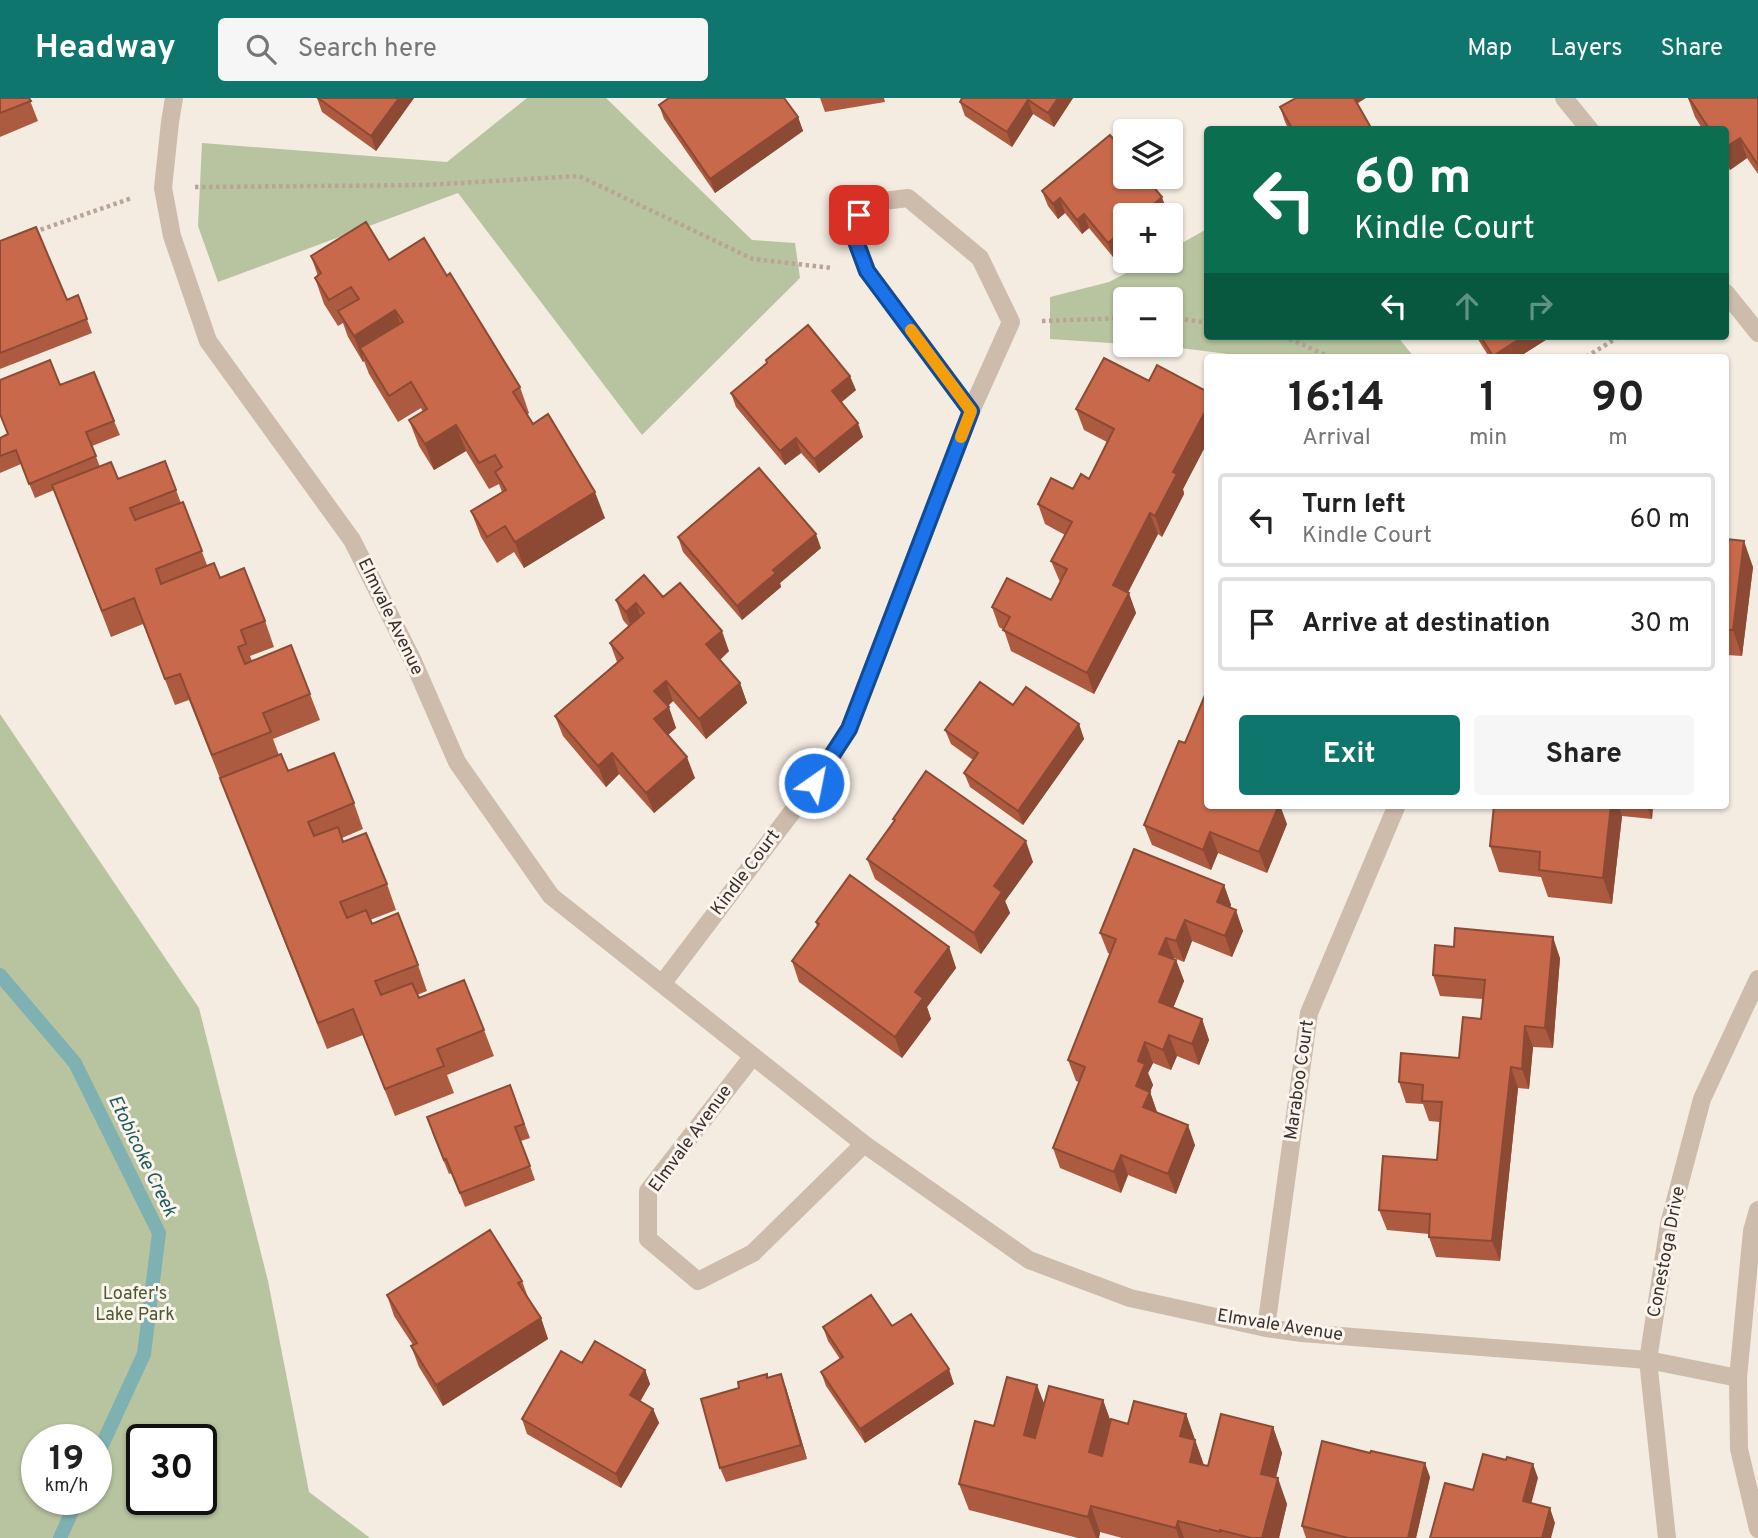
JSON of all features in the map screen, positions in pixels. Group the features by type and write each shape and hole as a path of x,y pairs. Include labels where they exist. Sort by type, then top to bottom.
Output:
{"street":[{"name":"Elmvale Avenue","path":"174,98 163,188 172,236 208,341 352,540 412,661 457,762 551,896 864,1144 1029,1260 1130,1298 1302,1334 1648,1360 1738,1378"},
{"path":"1564,98 1587,126"},
{"path":"971,411 867,271 851,228 867,203 908,198 980,258 1011,322"},
{"path":"1729,297 1758,333"},
{"name":"Kindle Court","path":"662,984 814,783 849,729 971,411 1011,322"},
{"name":"Maraboo Court","path":"1266,1328 1309,1013 1395,809"},
{"name":"Conestoga Drive","path":"1667,1538 1648,1360 1668,1224 1702,1099 1758,979"},
{"name":"Elmvale Avenue","path":"753,1056 648,1191 648,1239 698,1281 752,1253 864,1144"},
{"path":"1758,1210 1752,1231 1738,1378 1739,1449 1758,1529"}],"path":[{"path":"25,235 163,188 425,185 579,176 753,259 867,271"},
{"path":"1011,322 1113,318"},
{"path":"1183,319 1204,322"},
{"path":"1292,340 1323,354"},
{"path":"1591,354 1614,340"}],"green space":[{"path":"527,98 606,98 752,240 795,243 800,278 642,435 458,193 218,282 198,226 202,143 447,162"},
{"path":"1204,231 1204,340 1400,340 1412,354 1228,354 1183,348 1183,287 1113,287 1113,343 1050,339 1050,297 1109,282 1126,273 1183,273 1183,242"},
{"name":"Loafer's Lake Park","path":"0,714 199,1008 268,1281 309,1492 370,1538 0,1538"}],"building":[{"path":"0,98 29,98 31,101 0,113"},
{"path":"318,98 399,98 371,136"},
{"path":"669,98 784,98 798,117 710,179 659,105"},
{"path":"962,98 1058,98 1048,113 1028,100 1007,132 960,102"},
{"path":"1296,98 1354,98 1370,126 1291,126 1280,107"},
{"path":"1689,98 1758,98 1758,165 1740,138 1729,145 1729,126 1707,126"},
{"path":"1110,135 1113,139 1113,189 1155,189 1162,197 1155,203 1113,203 1113,239 1108,243 1084,214 1077,220 1060,198 1053,204 1042,191"},
{"path":"366,222 389,260 424,238 447,276 450,273 520,387 513,392 533,424 548,414 595,492 515,542 505,526 487,537 471,511 506,490 495,472 502,467 495,455 479,463 456,425 425,444 409,420 427,409 411,382 389,396 360,348 403,322 395,310 354,336 338,311 359,299 351,287 329,300 315,278 321,273 311,256"},
{"path":"36,227 67,300 78,295 87,319 0,353 0,241"},
{"path":"808,325 850,376 832,391 858,423 814,459 796,438 780,451 731,393"},
{"path":"1483,340 1518,340 1496,354 1492,354"},
{"path":"1104,358 1149,381 1157,365 1204,390 1204,414 1173,472 1177,474 1155,516 1150,513 1113,585 1129,593 1087,673 1003,630 1010,617 992,607 1007,578 1051,600 1067,569 1051,561 1072,522 1038,504 1051,478 1073,489 1081,474 1089,479 1114,429 1076,409"},
{"path":"50,360 60,385 94,372 114,421 86,432 96,456 29,484 16,450 0,456 0,438 8,434 0,414 0,380"},
{"path":"165,461 176,490 130,508 135,520 183,502 202,551 156,569 161,584 214,563 220,578 244,568 265,621 241,630 246,644 238,647 245,664 291,645 310,694 263,713 271,732 212,755 180,674 165,679 134,598 102,611 52,485 111,462 118,479"},
{"path":"759,468 816,534 773,570 776,573 737,606 678,537"},
{"path":"1729,539 1744,541 1733,630 1729,630"},
{"path":"644,575 663,597 680,583 722,631 706,644 740,683 699,719 666,681 654,691 669,707 654,719 687,757 646,793 612,753 598,766 555,716 623,658 610,643 644,613 636,603 626,612 616,600"},
{"path":"980,682 1013,705 1026,687 1079,724 1018,811 964,773 978,753 945,730"},
{"path":"1204,698 1204,809 1277,809 1259,852 1210,832 1203,850 1144,825 1179,741 1185,743"},
{"path":"334,753 354,803 308,822 314,836 338,827 343,842 366,833 387,884 340,902 347,918 366,910 372,924 398,913 418,965 375,981 381,995 412,983 419,998 464,980 484,1030 437,1049 444,1066 385,1089 353,1009 318,1023 220,778 281,754 288,771"},
{"path":"926,771 1026,841 994,886 1002,892 974,933 867,859"},
{"path":"1494,809 1611,809 1603,878 1539,870 1540,852 1490,846"},
{"path":"1134,849 1224,885 1217,902 1236,910 1225,936 1185,920 1176,941 1166,938 1159,954 1176,960 1159,1002 1202,1019 1192,1044 1169,1035 1163,1050 1145,1042 1138,1061 1145,1064 1136,1086 1150,1092 1143,1107 1188,1125 1168,1174 1121,1155 1114,1172 1053,1148 1085,1067 1068,1060 1116,939 1100,933"},
{"path":"850,875 949,947 915,992 923,998 895,1037 792,961"},
{"path":"1455,928 1553,937 1545,1028 1525,1026 1522,1069 1511,1067 1492,1241 1429,1237 1430,1214 1379,1210 1383,1156 1437,1160 1442,1102 1422,1101 1423,1085 1399,1082 1401,1053 1459,1058 1463,1017 1481,1019 1485,980 1433,975 1435,945 1454,947"},
{"path":"510,1085 524,1124 515,1127 530,1166 460,1193 427,1117"},
{"path":"490,1230 522,1281 518,1283 541,1318 436,1385 411,1346 417,1343 387,1295"},
{"path":"871,1295 892,1326 911,1314 949,1369 860,1429 821,1372 843,1357 823,1327"},
{"path":"595,1341 645,1370 630,1395 653,1409 616,1474 522,1419 561,1351 582,1363"},
{"path":"767,1374 767,1378 781,1374 801,1445 720,1468 701,1399 739,1388 738,1382"},
{"path":"1007,1377 1037,1385 1024,1435 1035,1438 1049,1386 1103,1400 1089,1452 1102,1456 1111,1419 1128,1424 1134,1401 1186,1414 1180,1436 1195,1440 1190,1462 1208,1466 1221,1414 1273,1427 1261,1474 1278,1478 1262,1538 1220,1532 1178,1521 1176,1528 1091,1506 1088,1517 959,1484 975,1421 994,1426"},
{"path":"1322,1441 1425,1463 1408,1538 1348,1538 1302,1526"},
{"path":"1483,1454 1533,1464 1523,1501 1550,1508 1542,1538 1430,1538 1445,1483 1473,1490"}],"waterway":[{"name":"Etobicoke Creek","path":"0,975 75,1063 159,1233 144,1354 112,1424"},
{"name":"Etobicoke Creek","path":"60,1538 70,1515"}],"slow traffic":[{"path":"911,330 971,411 961,437"}],"route":[{"path":"814,783 849,729 971,411 867,271 851,228 859,215"}]}
